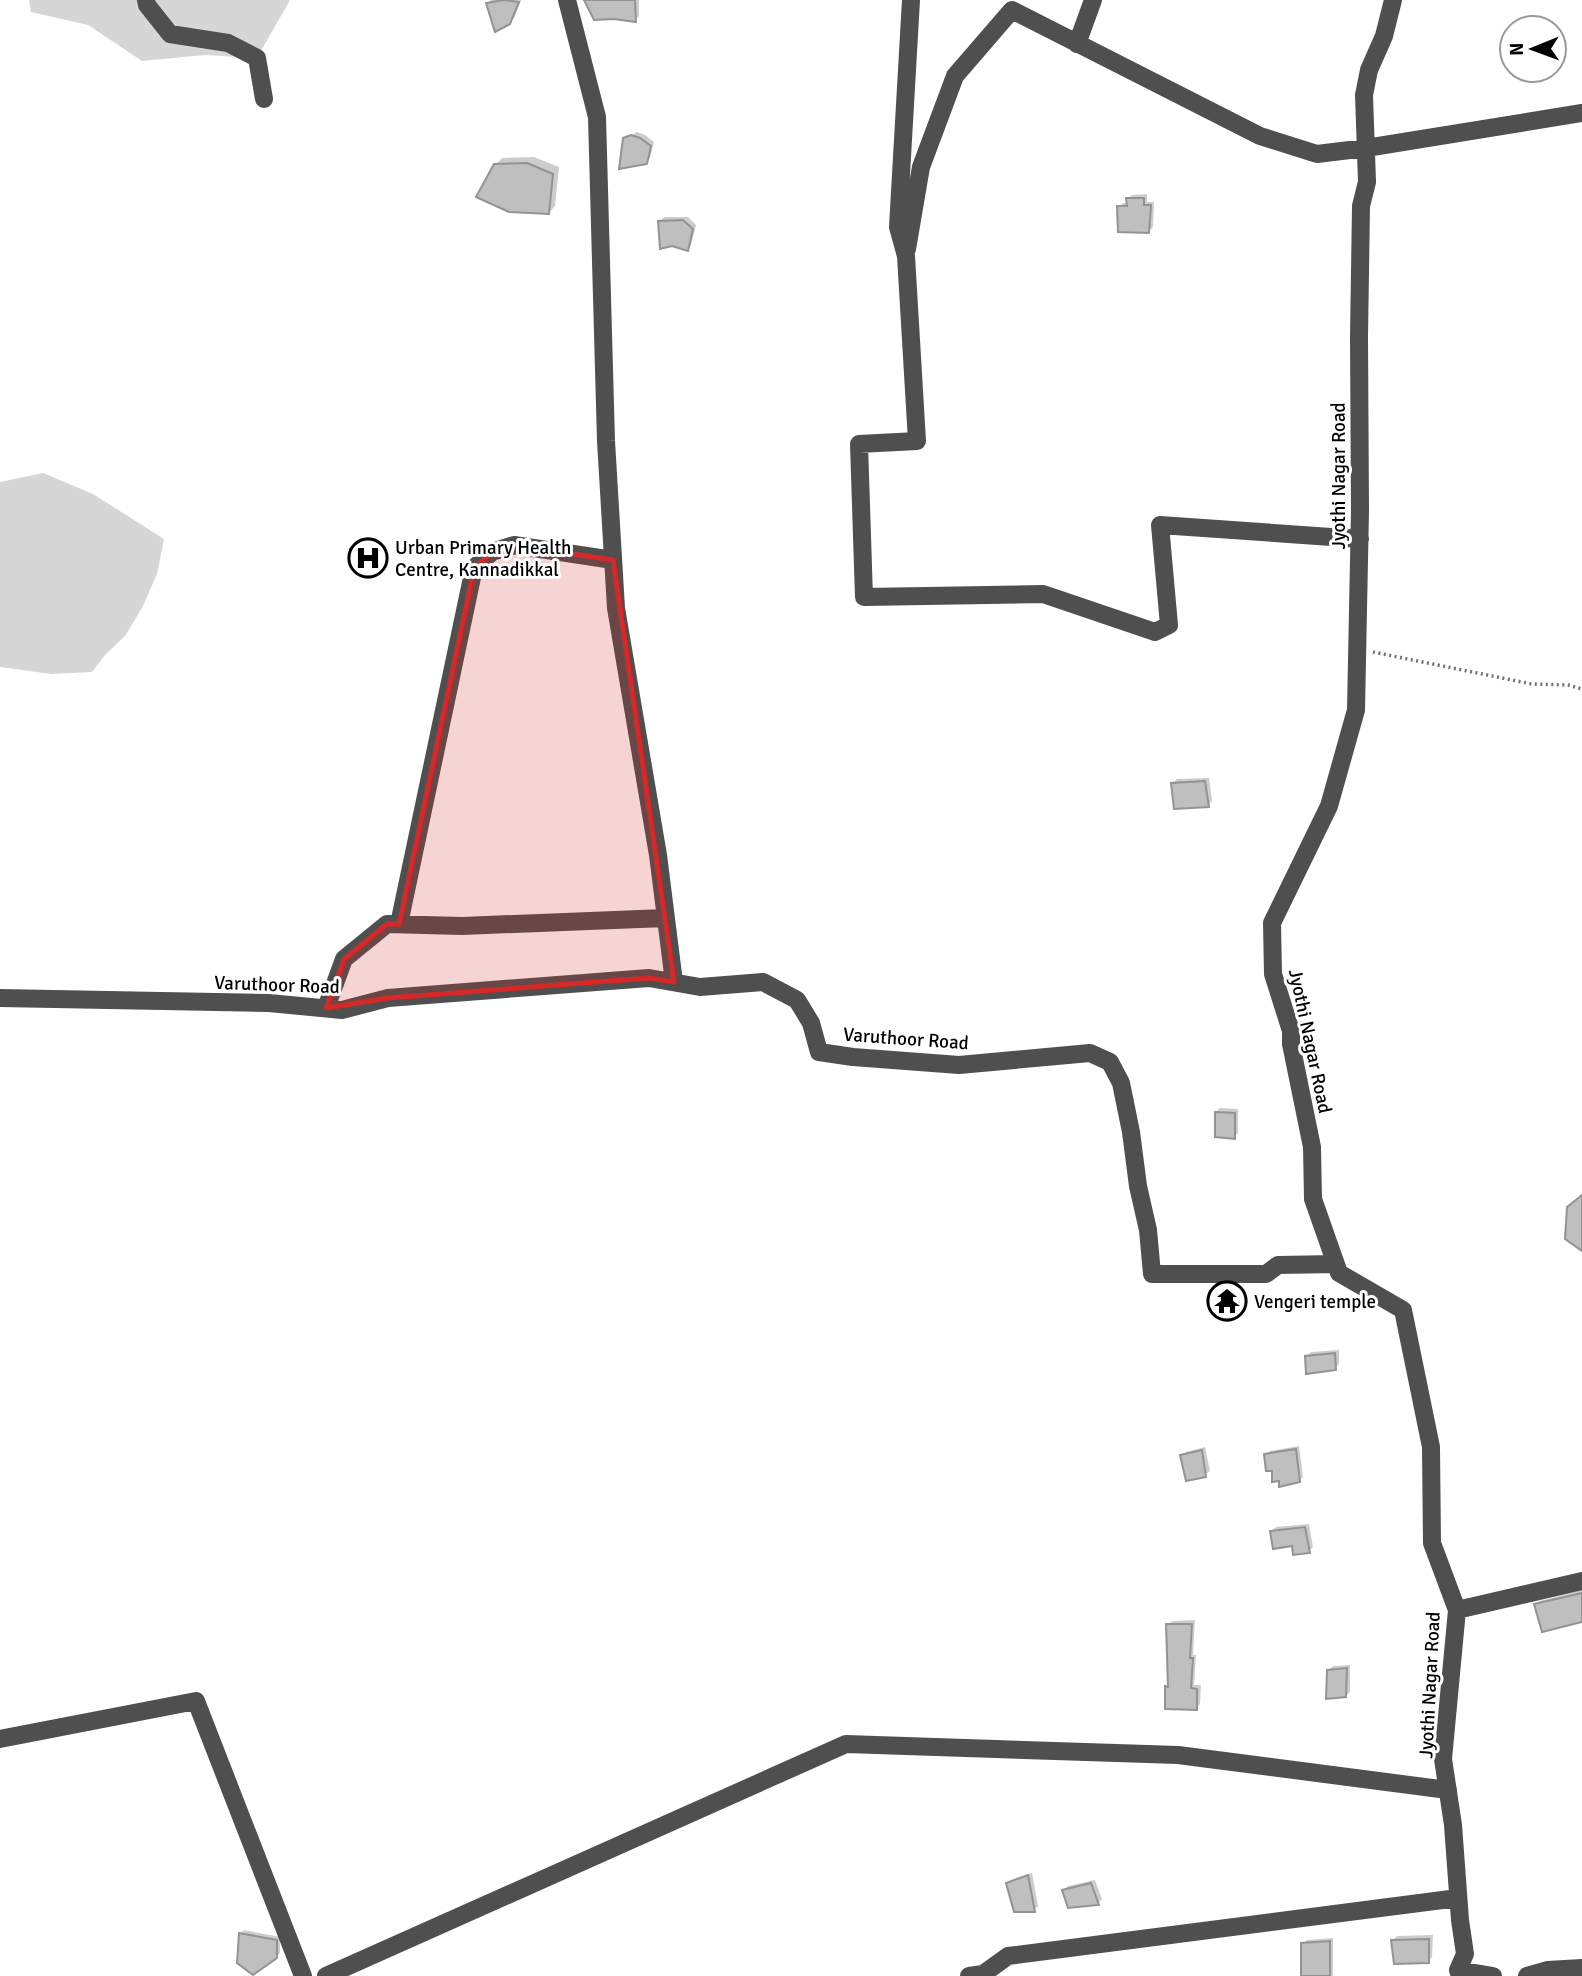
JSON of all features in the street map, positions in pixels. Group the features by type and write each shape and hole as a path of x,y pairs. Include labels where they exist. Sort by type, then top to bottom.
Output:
{"street":[{"path":"146,0 146,5 170,34 228,43 257,58 264,99"},
{"path":"567,0 597,117 606,428 616,608 659,855 674,982"},
{"path":"911,0 898,227 906,256 917,441 859,444 864,597 1043,594 1155,632 1169,625 1160,525 1360,539"},
{"path":"1077,44 1093,0"},
{"name":"Jyothi Nagar Road","path":"1393,0 1364,94 1367,182 1361,206 1360,539 1356,710 1329,806 1272,923 1273,974 1290,1031 1312,1147 1313,1199 1339,1273 1403,1310 1430,1447 1432,1543 1457,1610 1443,1759 1453,1825 1465,1954 1459,1973"},
{"path":"906,256 922,167 955,76 1012,10 1260,136 1317,154 1582,113"},
{"path":"399,924 474,568 492,552 514,545 613,560"},
{"path":"326,1008 344,960 387,924 462,926 665,918"},
{"name":"Varuthoor Road","path":"0,998 269,1003 342,1010 388,998 649,978 699,987 763,982 797,1000 811,1023 819,1052 959,1065 1090,1053 1110,1062 1121,1083 1131,1132 1138,1186 1148,1230 1152,1274 1266,1274 1278,1265 1336,1264"},
{"path":"1457,1610 1582,1581"},
{"path":"0,1739 196,1701 303,1976"},
{"path":"326,1976 846,1744 1178,1755 1448,1790"},
{"path":"969,1976 983,1973 1008,1956 1458,1898"},
{"path":"1527,1976 1548,1970 1582,1968"},
{"path":"1459,1973 1493,1976"}],"path":[{"path":"1378,653 1532,684 1568,685 1582,689"}],"highlighted area":[{"path":"514,545 613,560 674,982 649,978 388,998 326,1008 344,959 387,924 399,924 474,568 492,552"}],"shaded area":[{"path":"29,0 290,0 257,58 205,55 142,61 88,25 31,12"},
{"path":"43,473 93,494 164,539 157,574 142,608 125,636 92,672 51,674 0,667 0,482"}],"building":[{"path":"504,0 519,2 510,24 495,32 486,3"},
{"path":"584,0 635,0 636,22 594,20"},
{"path":"631,135 651,146 647,164 619,169 623,138"},
{"path":"527,163 553,174 549,214 509,212 476,197 494,164"},
{"path":"1126,198 1144,198 1144,205 1151,205 1149,233 1118,232 1117,206 1127,206"},
{"path":"683,220 693,229 688,251 672,246 660,249 658,221"},
{"path":"382,548 382,566 351,567 350,549"},
{"path":"1205,781 1209,807 1174,809 1171,783"},
{"path":"1215,1112 1235,1113 1235,1139 1215,1137"},
{"path":"1582,1195 1582,1251 1565,1239 1567,1207"},
{"path":"1335,1353 1336,1370 1306,1374 1305,1356"},
{"path":"1296,1449 1300,1482 1279,1487 1279,1481 1272,1482 1272,1471 1266,1471 1264,1454"},
{"path":"1202,1450 1206,1477 1186,1481 1180,1455"},
{"path":"1305,1527 1310,1553 1293,1555 1292,1546 1273,1549 1270,1531"},
{"path":"1582,1593 1582,1622 1542,1632 1534,1604"},
{"path":"1166,1624 1192,1624 1191,1688 1197,1689 1197,1710 1165,1709 1165,1686 1168,1687"},
{"path":"1347,1668 1346,1697 1326,1699 1327,1670"},
{"path":"1028,1875 1035,1912 1014,1912 1006,1883"},
{"path":"1091,1883 1099,1905 1068,1908 1062,1890"},
{"path":"239,1933 277,1940 277,1958 253,1975 237,1963"},
{"path":"1429,1939 1429,1963 1394,1964 1391,1940"},
{"path":"1330,1941 1330,1976 1301,1976 1301,1943"}],"place":[{"name":"Urban Primary Health Centre, Kannadikkal","path":"368,558"},
{"name":"Vengeri temple","path":"1227,1301"}]}
